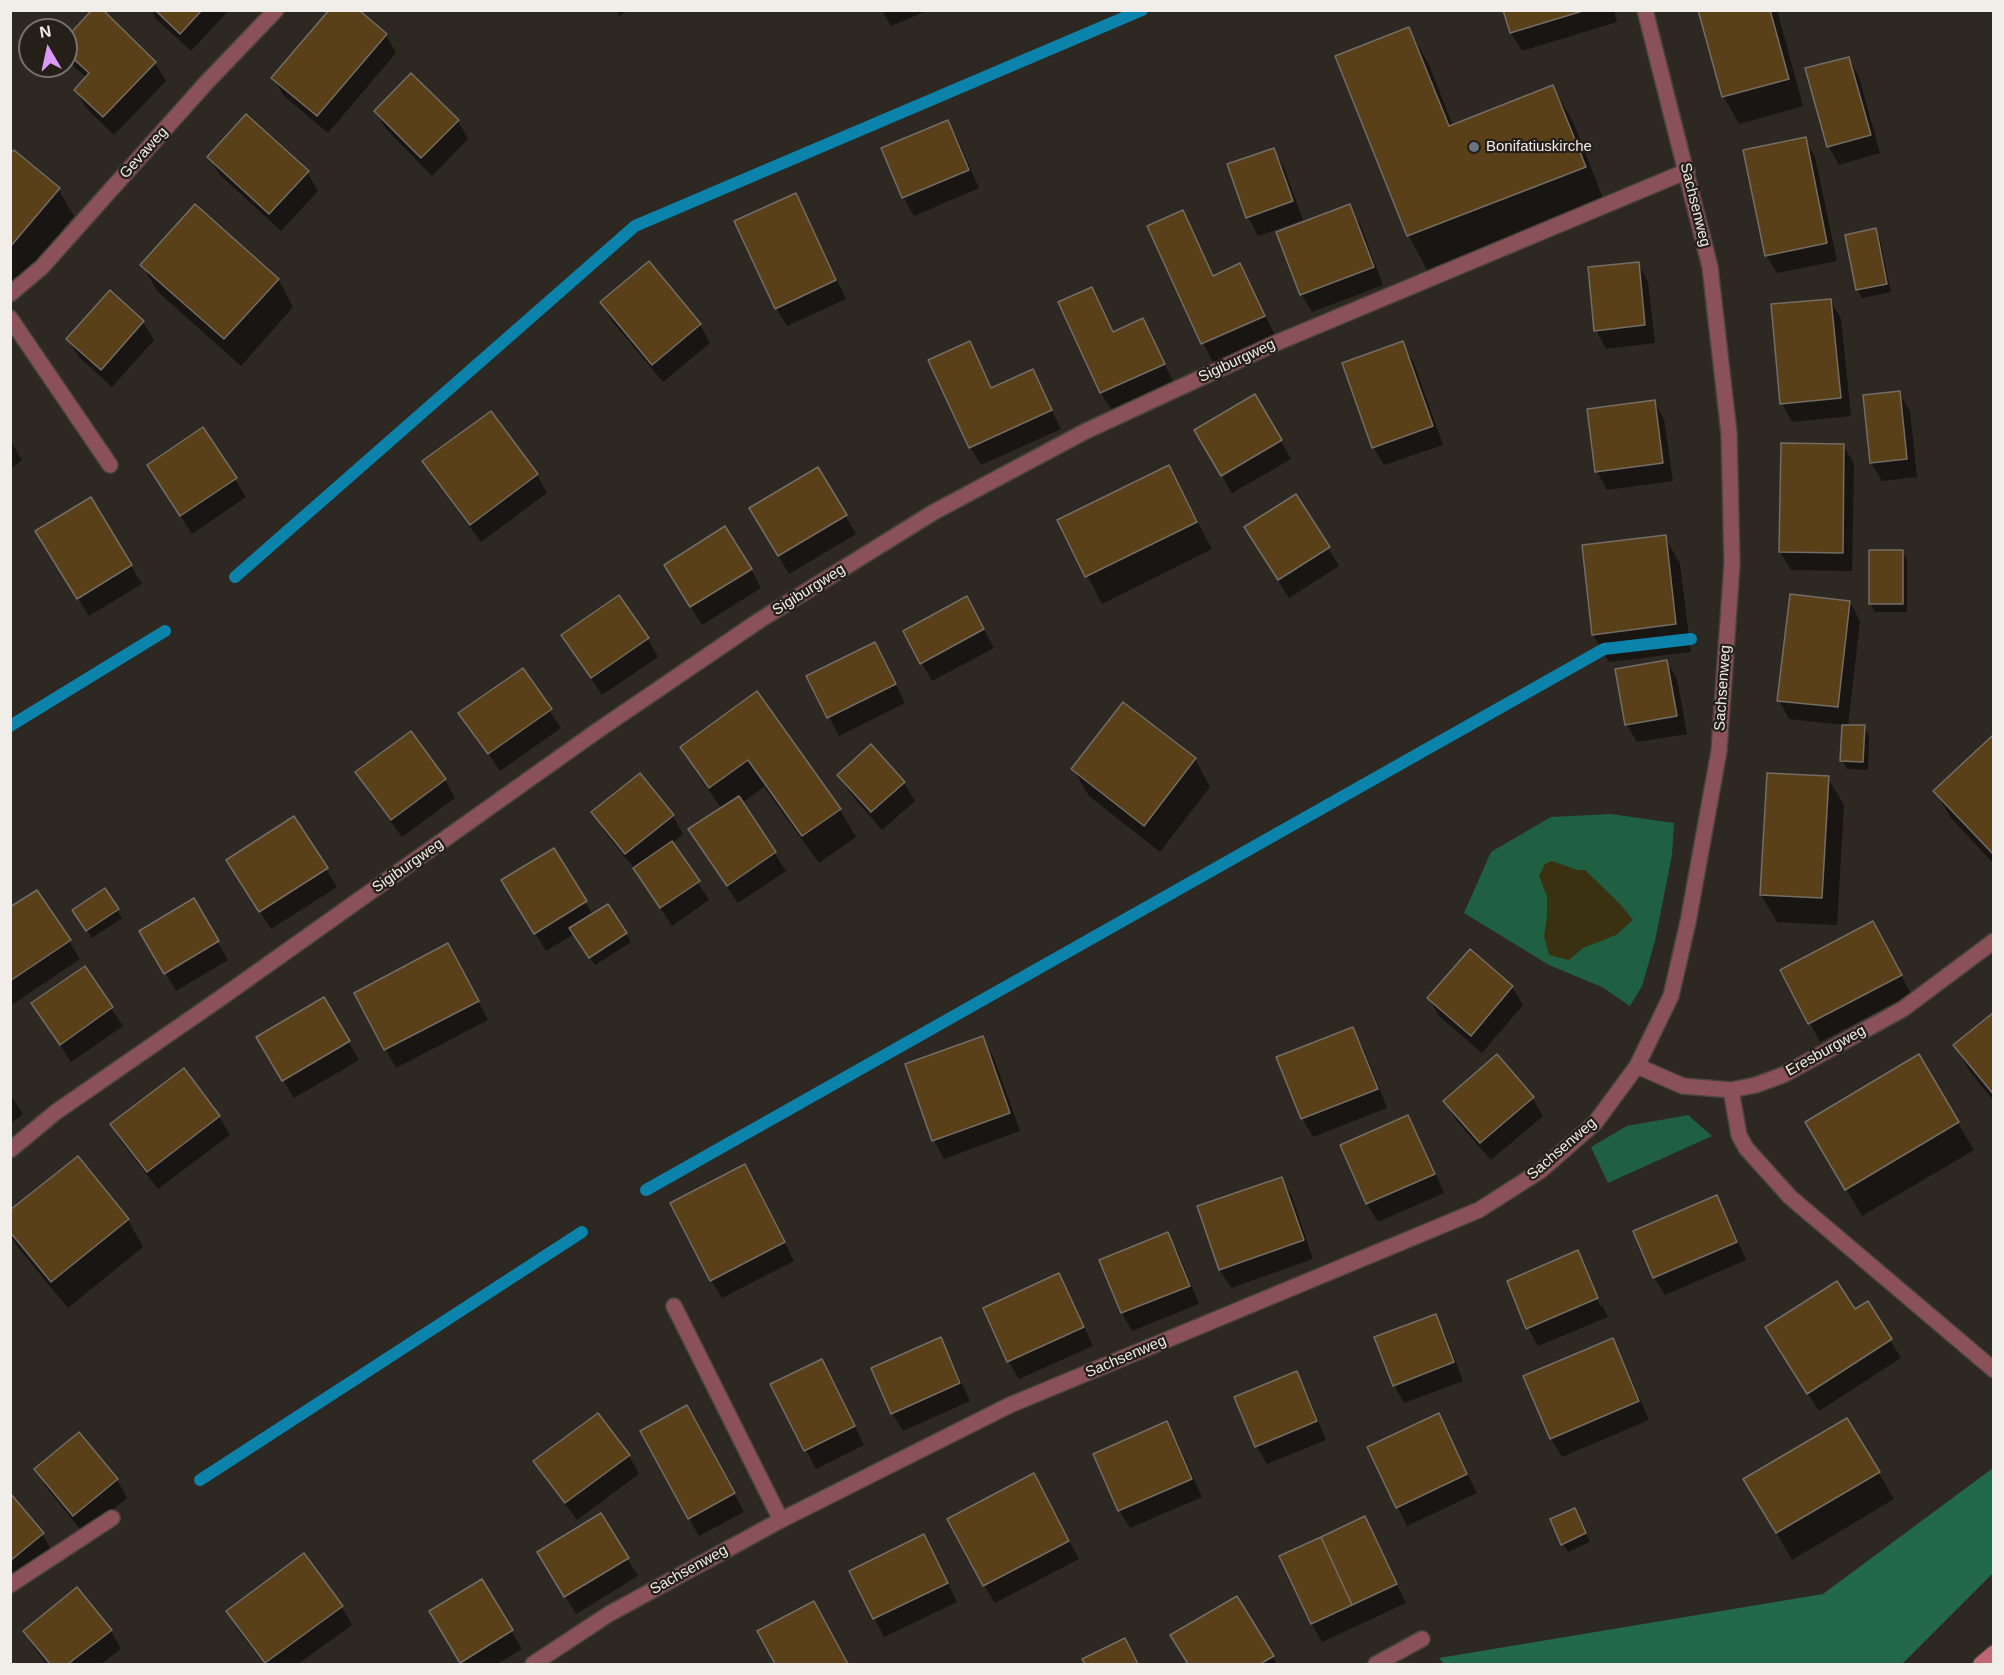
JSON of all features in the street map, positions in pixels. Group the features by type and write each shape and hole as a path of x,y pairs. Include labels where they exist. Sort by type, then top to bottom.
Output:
{"main road":[{"path":"1981,1665 1994,1653"}],"street":[{"name":"Gevaweg","path":"10,294 42,267 206,83 276,10"},
{"name":"Sachsenweg","path":"533,1665 609,1614 781,1520 1010,1405 1479,1210 1540,1171 1595,1123 1637,1066 1671,996 1688,922 1719,751 1732,564 1729,433 1710,267 1645,10"},
{"name":"Sigiburgweg","path":"10,1150 56,1112 597,731 760,620 934,512 1086,431 1276,343 1687,171"},
{"path":"10,318 110,465"},
{"name":"Eresburgweg","path":"1637,1066 1683,1086 1731,1090 1756,1085 1784,1075 1903,1009 1994,941"},
{"path":"1731,1090 1742,1141 1790,1197 1994,1370"},
{"path":"674,1306 781,1520"},
{"path":"10,1585 112,1518"},
{"path":"1376,1665 1422,1639"}],"green space":[{"path":"1611,814 1674,823 1672,855 1655,941 1642,986 1630,1006 1602,987 1549,965 1464,913 1491,852 1551,817"},
{"path":"1688,1115 1712,1136 1608,1183 1591,1147 1627,1126"},
{"path":"1993,1468 1993,1573 1902,1664 1444,1664 1439,1658 1823,1594"}],"sand":[{"path":"1552,861 1577,870 1585,870 1633,920 1616,935 1583,948 1569,960 1549,955 1544,936 1547,896 1539,876 1545,864"}],"building":[{"path":"92,10 103,10 156,62 103,117 74,90 89,73 78,63 78,25"},
{"path":"155,10 202,10 180,34"},
{"path":"329,10 359,10 387,34 317,116 271,78"},
{"path":"1503,10 1586,10 1510,33"},
{"path":"1698,10 1770,10 1789,79 1722,97"},
{"name":"Bonifatiuskirche","path":"1409,27 1449,126 1553,85 1586,167 1407,236 1335,56"},
{"path":"1849,57 1871,135 1827,147 1805,68"},
{"path":"411,73 459,120 421,158 374,111"},
{"path":"246,114 309,171 269,214 207,157"},
{"path":"948,120 969,170 902,198 881,148"},
{"path":"1806,137 1827,243 1765,256 1743,150"},
{"path":"1274,148 1293,201 1246,218 1227,164"},
{"path":"14,150 60,188 10,247 10,154"},
{"path":"796,193 836,280 775,309 734,221"},
{"path":"195,204 279,279 224,339 140,265"},
{"path":"1350,204 1374,267 1300,295 1276,232"},
{"path":"1183,210 1213,276 1240,263 1265,316 1201,344 1147,226"},
{"path":"1876,228 1887,284 1856,290 1845,235"},
{"path":"649,261 701,324 652,365 600,302"},
{"path":"1639,262 1645,325 1594,331 1588,267"},
{"path":"1092,287 1113,332 1143,318 1165,364 1100,393 1058,302"},
{"path":"110,290 144,321 101,370 66,339"},
{"path":"1831,299 1841,398 1780,404 1771,304"},
{"path":"970,341 991,388 1033,369 1052,410 969,448 928,360"},
{"path":"1403,341 1433,426 1372,448 1342,363"},
{"path":"1900,391 1907,459 1870,463 1863,395"},
{"path":"1255,394 1282,440 1221,476 1194,430"},
{"path":"1655,400 1663,463 1595,472 1587,409"},
{"path":"491,411 538,474 470,525 422,461"},
{"path":"203,427 237,478 180,516 147,465"},
{"path":"1781,443 1844,444 1843,553 1779,552"},
{"path":"1169,465 1197,522 1085,577 1057,520"},
{"path":"818,467 847,515 778,556 749,508"},
{"path":"1296,494 1330,547 1278,580 1244,527"},
{"path":"91,497 132,565 77,599 35,531"},
{"path":"725,526 752,569 690,607 664,565"},
{"path":"1666,535 1676,624 1592,635 1582,545"},
{"path":"1869,550 1903,550 1903,604 1869,604"},
{"path":"1790,594 1850,601 1838,707 1777,701"},
{"path":"619,595 649,638 591,678 561,635"},
{"path":"967,596 984,629 920,664 903,631"},
{"path":"875,642 896,684 827,718 806,676"},
{"path":"1667,660 1677,716 1625,725 1615,669"},
{"path":"523,668 552,709 488,754 458,713"},
{"path":"757,691 841,809 802,836 748,760 709,788 680,747"},
{"path":"1123,702 1196,758 1144,826 1071,769"},
{"path":"1842,725 1865,725 1863,762 1840,761"},
{"path":"411,731 446,779 391,820 355,772"},
{"path":"1992,736 1994,738 1994,855 1933,791"},
{"path":"871,744 905,782 871,812 837,775"},
{"path":"640,773 674,815 625,854 591,812"},
{"path":"1767,773 1829,776 1822,898 1760,895"},
{"path":"739,796 776,852 727,886 688,829"},
{"path":"294,816 328,868 259,912 226,860"},
{"path":"672,841 700,881 660,908 633,868"},
{"path":"554,848 587,901 534,934 501,880"},
{"path":"105,888 119,909 86,931 72,910"},
{"path":"37,890 71,940 10,981 10,907"},
{"path":"194,898 219,941 164,974 139,931"},
{"path":"608,904 627,933 589,958 569,928"},
{"path":"1873,921 1902,975 1808,1024 1780,970"},
{"path":"448,943 479,1001 384,1050 354,993"},
{"path":"1470,949 1513,986 1471,1036 1427,998"},
{"path":"85,966 113,1007 60,1045 31,1003"},
{"path":"324,997 350,1041 282,1081 256,1037"},
{"path":"1994,1012 1994,1095 1953,1045"},
{"path":"1353,1027 1378,1089 1301,1119 1276,1057"},
{"path":"983,1036 1010,1113 932,1141 905,1064"},
{"path":"1497,1054 1534,1097 1480,1143 1443,1101"},
{"path":"1919,1054 1959,1122 1845,1190 1805,1122"},
{"path":"184,1068 220,1116 147,1172 110,1124"},
{"path":"1408,1115 1435,1174 1366,1204 1340,1145"},
{"path":"78,1156 129,1219 51,1282 10,1232 10,1210"},
{"path":"745,1164 785,1242 710,1281 670,1203"},
{"path":"1282,1177 1304,1240 1219,1270 1197,1206"},
{"path":"1717,1195 1737,1242 1653,1278 1633,1231"},
{"path":"1168,1232 1190,1286 1121,1313 1099,1260"},
{"path":"1578,1250 1598,1298 1526,1329 1507,1281"},
{"path":"1059,1273 1084,1327 1007,1362 983,1308"},
{"path":"1837,1281 1855,1309 1868,1301 1892,1339 1807,1394 1765,1327"},
{"path":"1436,1314 1454,1362 1393,1386 1374,1337"},
{"path":"941,1337 960,1383 891,1414 871,1368"},
{"path":"1613,1338 1639,1401 1550,1439 1523,1376"},
{"path":"822,1359 855,1426 804,1451 770,1384"},
{"path":"1297,1371 1317,1421 1255,1447 1234,1397"},
{"path":"687,1405 735,1493 688,1519 640,1431"},
{"path":"598,1413 630,1455 565,1503 533,1461"},
{"path":"1439,1413 1467,1474 1396,1508 1367,1447"},
{"path":"1847,1418 1880,1472 1776,1533 1743,1479"},
{"path":"1167,1421 1192,1479 1118,1511 1093,1454"},
{"path":"79,1432 118,1479 73,1516 34,1469"},
{"path":"1034,1473 1069,1541 983,1586 947,1519"},
{"path":"10,1493 44,1533 10,1561"},
{"path":"1575,1508 1586,1533 1561,1545 1550,1519"},
{"path":"601,1513 629,1558 564,1597 537,1552"},
{"path":"1365,1516 1397,1584 1352,1605 1321,1537"},
{"path":"924,1534 948,1583 873,1619 849,1571"},
{"path":"1321,1537 1352,1605 1311,1624 1279,1556"},
{"path":"304,1553 343,1606 265,1663 226,1611"},
{"path":"482,1579 513,1630 460,1663 429,1611"},
{"path":"77,1587 112,1630 68,1664 50,1664 23,1631"},
{"path":"1237,1596 1274,1656 1260,1664 1188,1664 1170,1635"},
{"path":"814,1601 848,1664 775,1664 757,1631"},
{"path":"1125,1638 1138,1664 1085,1664 1082,1659"}],"waterway":[{"path":"235,577 635,226 1142,10"},
{"path":"10,726 165,631"},
{"path":"646,1190 1604,649 1691,639"},
{"path":"200,1480 582,1232"}],"place":[{"name":"Bonifatiuskirche","path":"1474,147"}]}
